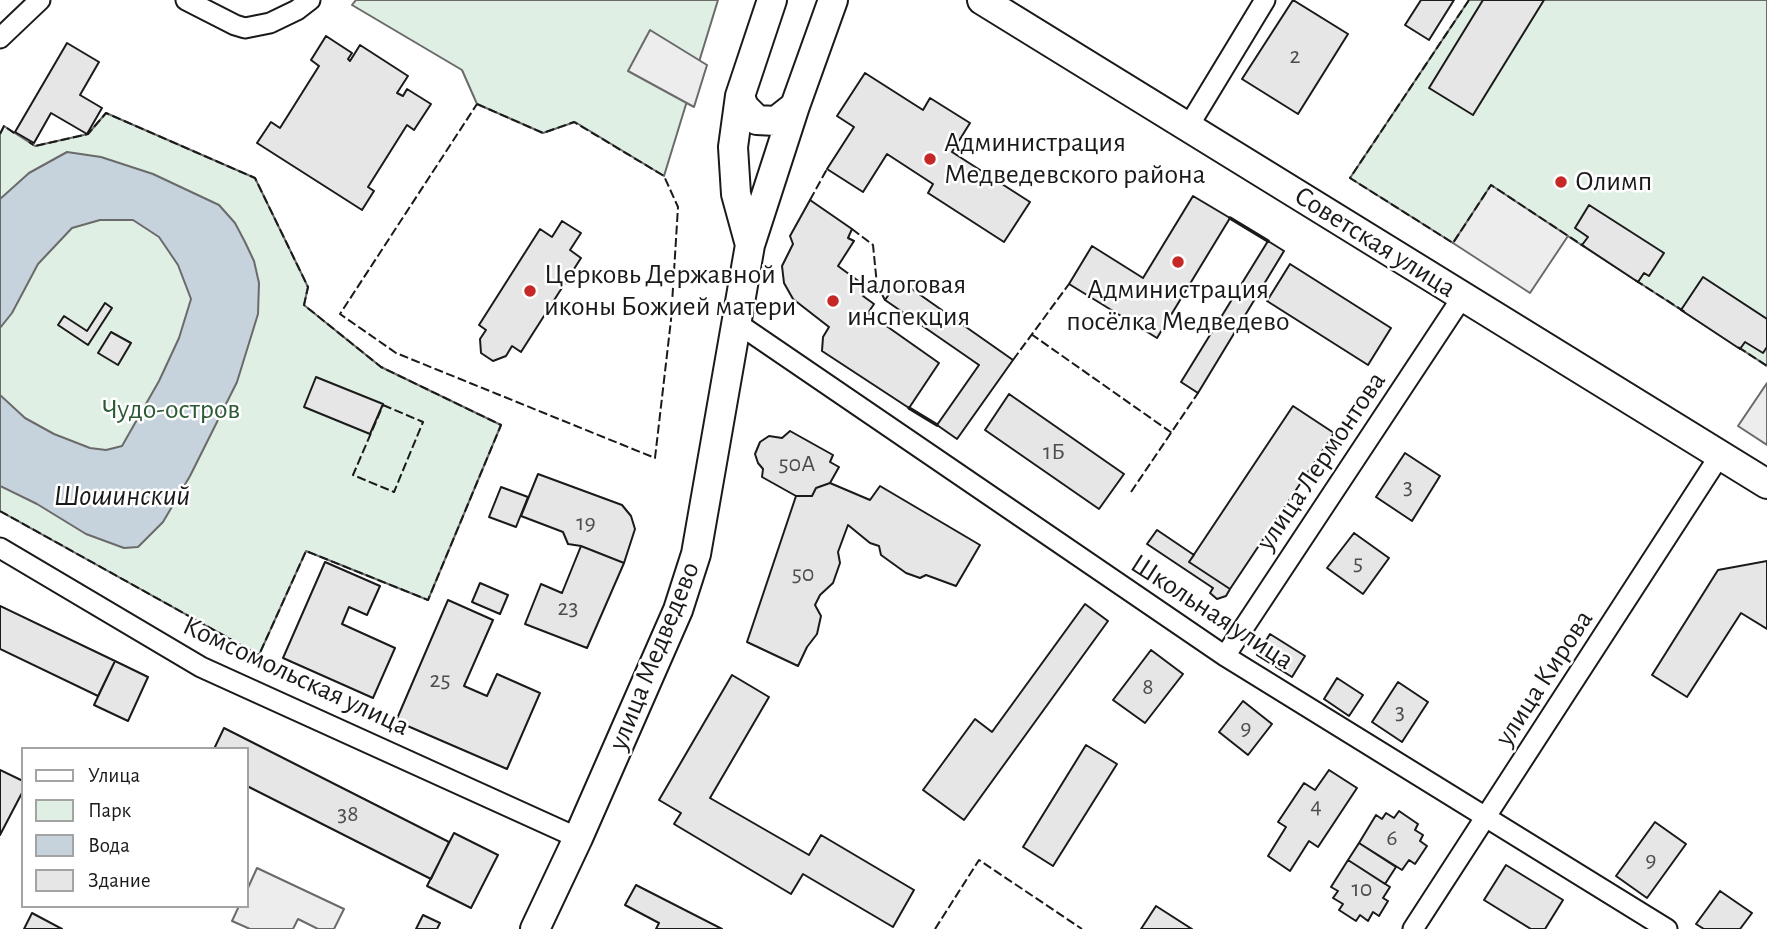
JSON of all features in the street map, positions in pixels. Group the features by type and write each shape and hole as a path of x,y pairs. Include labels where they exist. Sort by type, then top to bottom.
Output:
{"street":[{"path":"0,38 40,0"},
{"path":"186,0 245,28 270,23 304,5"},
{"name":"улица Медведево","path":"750,245 736,194 733,147 740,96 772,0"},
{"name":"улица Медведево","path":"535,929 678,610 696,554 750,245 833,0"},
{"name":"Советская улица","path":"982,0 1767,484"},
{"path":"1188,127 1265,0"},
{"path":"740,96 744,107 757,120 776,121 795,106"},
{"name":"улица Лермонтова","path":"1225,656 1463,296"},
{"name":"Школьная улица","path":"737,323 1225,656 1668,929"},
{"name":"улица Кирова","path":"1413,929 1720,455"},
{"name":"Комсомольская улица","path":"0,548 201,667 578,838"}],"green space":[{"path":"356,0 718,0 664,176 575,122 543,133 477,104 462,70 352,5"},
{"name":"Олимп","path":"1469,0 1767,0 1767,366 1491,186 1453,243 1350,178"},
{"name":"Чудо-остров","path":"106,113 255,178 308,287 304,305 381,367 501,425 428,600 306,551 259,655 0,511 0,134 4,126 35,146 88,134"}],"shaded area":[{"path":"650,30 707,65 694,107 628,71"},
{"path":"1491,185 1568,236 1530,293 1453,243"},
{"path":"1767,383 1767,445 1738,426"},
{"path":"257,868 344,909 334,929 318,929 298,919 293,929 250,929 232,921 238,908 248,908 248,888"}],"water":[{"name":"Шошинский","path":"67,152 101,157 153,174 219,205 235,223 245,242 254,261 259,283 258,314 237,382 190,476 163,522 138,547 124,548 86,534 37,504 0,486 0,395 25,418 54,434 90,448 106,450 122,446 159,381 179,338 191,299 178,265 159,237 133,220 100,220 72,228 38,264 12,313 0,328 0,199 29,173"}],"building":[{"path":"1293,0 1348,34 1298,114 1242,79"},
{"path":"1421,0 1454,0 1429,40 1405,25"},
{"path":"1483,0 1544,0 1473,115 1429,88"},
{"path":"326,36 352,53 348,59 350,61 360,45 408,76 397,93 403,96 407,89 431,104 414,130 407,125 368,187 374,191 362,210 257,143 271,122 280,128 319,66 311,60"},
{"path":"67,43 99,62 80,95 102,108 87,134 51,113 34,143 15,132"},
{"name":"Администрация Медведевского района","path":"865,73 923,110 930,98 970,123 952,152 1030,202 1004,242 928,193 933,184 887,154 863,192 827,169 854,127 837,116"},
{"name":"Администрация посёлка Медведево","path":"1193,196 1230,218 1157,338 1069,284 1092,246 1143,278"},
{"name":"Налоговая инспекция","path":"810,200 852,229 848,238 854,241 838,266 868,288 863,296 874,304 868,313 939,363 909,408 822,351 823,337 829,327 793,299 784,283 782,266 793,244 790,236"},
{"path":"1589,205 1664,253 1649,276 1644,273 1638,282 1582,245 1588,237 1575,228"},
{"name":"Церковь Державной иконы Божией матери","path":"562,221 581,233 570,250 581,258 521,352 512,346 506,356 493,361 481,353 480,339 486,330 479,325 540,229 552,237"},
{"path":"1268,241 1284,251 1198,393 1181,382"},
{"path":"1290,264 1391,328 1368,365 1267,301"},
{"path":"1703,277 1767,319 1767,347 1763,353 1745,342 1740,349 1681,310"},
{"path":"899,280 1013,360 957,439 937,425 979,365 885,300"},
{"path":"105,303 112,308 88,345 58,325 64,316 87,331"},
{"path":"111,332 131,343 118,365 98,353"},
{"path":"316,377 383,404 370,434 304,407"},
{"path":"1009,394 1124,474 1099,509 985,430"},
{"path":"1293,406 1334,433 1230,589 1189,562"},
{"path":"790,431 833,455 830,462 839,467 830,483 816,488 812,496 796,496 762,477 763,469 755,454 760,442 769,436 782,438"},
{"path":"1405,453 1440,476 1412,521 1376,497"},
{"path":"538,474 622,505 631,516 635,529 624,563 581,546 568,544 563,532 521,516"},
{"path":"830,483 870,500 880,486 980,545 956,586 926,575 920,578 906,573 881,555 879,546 870,543 848,525 838,552 840,563 833,583 820,595 815,605 821,616 817,634 798,666 747,642 796,496 812,496 816,488"},
{"path":"501,487 528,497 516,527 489,517"},
{"path":"1157,530 1194,555 1189,562 1230,589 1226,596 1217,599 1210,593 1213,588 1147,544"},
{"path":"1354,533 1389,558 1363,594 1327,568"},
{"path":"581,546 624,563 587,648 525,624 541,584 562,593"},
{"path":"1767,561 1767,629 1741,613 1687,697 1652,675 1718,570"},
{"path":"325,562 380,586 367,615 349,607 342,624 395,648 373,698 283,658"},
{"path":"480,583 508,595 500,614 472,602"},
{"path":"448,600 493,620 464,686 487,696 497,674 540,693 507,769 396,721"},
{"path":"1085,604 1108,621 964,820 923,790 975,719 992,732"},
{"path":"0,606 115,661 98,696 0,649"},
{"path":"1270,634 1305,656 1292,677 1257,655"},
{"path":"1151,650 1183,674 1145,723 1113,700"},
{"path":"115,661 148,677 128,721 94,705"},
{"path":"732,675 769,697 710,798 809,855 821,835 914,890 893,927 803,874 791,894 674,824 681,813 659,800"},
{"path":"1337,678 1363,695 1349,716 1324,699"},
{"path":"1398,682 1428,702 1402,742 1372,722"},
{"path":"1243,701 1272,724 1248,755 1219,732"},
{"path":"224,728 449,842 431,879 248,787 248,747 215,747"},
{"path":"1086,745 1117,764 1053,866 1023,847"},
{"path":"0,770 21,780 21,795 0,835"},
{"path":"1329,770 1357,788 1318,847 1309,841 1290,871 1268,856 1286,827 1278,822 1304,783 1315,790"},
{"path":"1399,811 1418,824 1415,830 1423,835 1420,841 1427,846 1415,864 1409,860 1402,870 1359,843 1376,815 1382,819 1386,813 1394,818"},
{"path":"1655,822 1686,844 1647,898 1616,876"},
{"path":"454,833 498,855 471,908 427,886"},
{"path":"1359,843 1396,867 1385,884 1348,860"},
{"path":"1348,860 1390,887 1383,898 1388,901 1379,916 1373,912 1368,921 1360,915 1356,921 1339,910 1343,904 1333,898 1338,891 1331,887"},
{"path":"1506,865 1563,900 1545,929 1531,929 1484,900"},
{"path":"636,885 722,929 656,929 659,923 625,905"},
{"path":"1720,891 1752,913 1740,929 1704,929 1696,924"},
{"path":"1156,906 1192,929 1141,929"},
{"path":"32,913 62,929 24,929"},
{"path":"423,915 440,923 437,929 416,929"}],"fence":[{"path":"1469,0 1350,178 1453,243 1491,185 1585,247"},
{"path":"477,104 543,133 574,122 664,176 678,207 671,320 655,458 396,353 340,314 477,104"},
{"path":"0,511 259,655 306,551 428,600 501,425 381,367 304,305 308,287 255,178 106,113 88,134 35,146 29,142"},
{"path":"0,134 4,126 17,135"},
{"path":"810,200 827,169"},
{"path":"852,229 873,245 877,285 885,300"},
{"path":"1635,280 1685,312"},
{"path":"1013,360 1069,284"},
{"path":"1031,334 1172,433"},
{"path":"1738,347 1767,366"},
{"path":"1131,492 1198,393"},
{"path":"383,405 423,422 394,492 353,475 383,405"},
{"path":"935,929 979,860 1082,929"}],"wall":[{"path":"1230,218 1268,241"},
{"path":"909,408 937,425"}],"place":[{"name":"Администрация Медведевского района","path":"930,159"},
{"name":"Олимп","path":"1561,182"},
{"name":"Администрация посёлка Медведево","path":"1178,262"},
{"name":"Церковь Державной иконы Божией матери","path":"530,291"},
{"name":"Налоговая инспекция","path":"833,301"}]}
